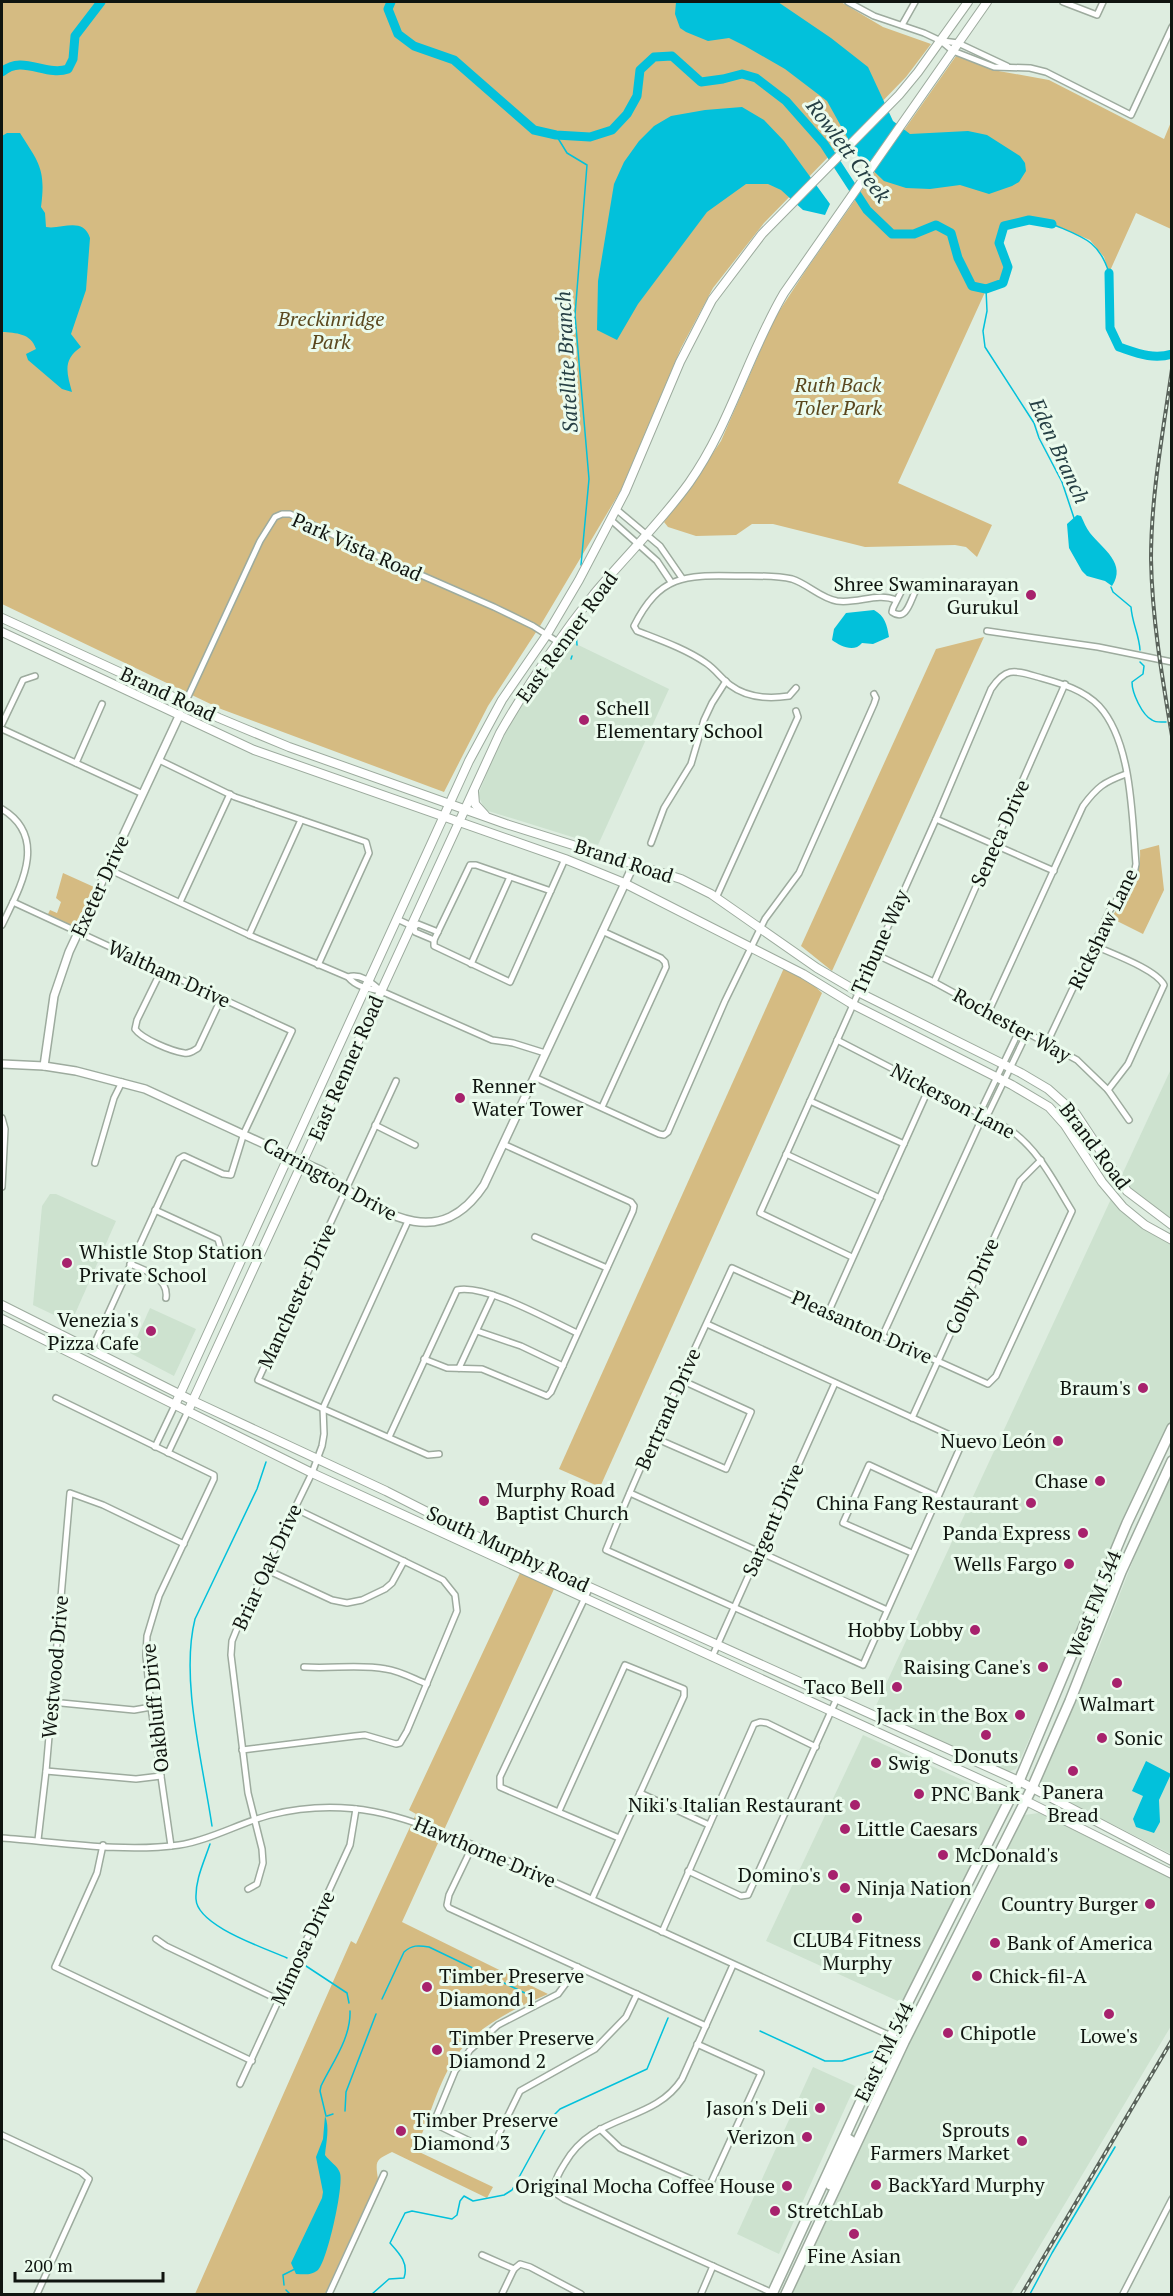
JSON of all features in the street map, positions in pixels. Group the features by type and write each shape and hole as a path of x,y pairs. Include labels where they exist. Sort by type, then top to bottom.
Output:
{"main road":[{"name":"East Renner Road","path":"175,1405 473,752 502,699 546,636 611,520 653,429 680,362 702,318 728,278 762,234 899,95 968,2"},
{"name":"East Renner Road","path":"188,1411 500,733 558,642 688,483 708,452 731,408 769,319 808,257 914,110 987,2"},
{"name":"Brand Road","path":"2,618 219,718 311,755 489,818 681,879 716,898 817,968 858,992 1040,1084 1061,1100 1089,1131 1127,1191 1172,1225"},
{"name":"Brand Road","path":"2,632 254,750 565,859 624,883 803,974 852,1004 1000,1079 1049,1107 1065,1125 1102,1182 1123,1207 1145,1225 1172,1240"},
{"path":"180,714 186,701"},
{"path":"307,770 311,755"},
{"path":"475,785 475,804 489,818"},
{"name":"South Murphy Road","path":"2,1305 193,1401 433,1515 1019,1781 1172,1861"},
{"name":"South Murphy Road","path":"2,1318 312,1473 1012,1794 1172,1874"},
{"name":"West FM 544","path":"1019,1781 1128,1523 1172,1428"},
{"name":"West FM 544","path":"1026,1801 1070,1701 1105,1610 1172,1461"},
{"path":"1153,1469 1165,1474"},
{"path":"428,1526 433,1515"},
{"path":"1094,1605 1105,1610"},
{"path":"901,1743 907,1731"},
{"path":"951,1766 957,1753"},
{"name":"East FM 544","path":"774,2294 891,2036 1019,1781"},
{"name":"East FM 544","path":"786,2295 904,2042 1026,1801"},
{"path":"1149,1863 1154,1852"},
{"path":"964,1892 977,1899"},
{"path":"827,2205 828,2190 850,2140 844,2136"}],"street":[{"path":"848,2 874,16 1007,66 1046,72 1131,115 1172,27"},
{"path":"903,25 915,2"},
{"path":"1063,2 1097,15 1103,2"},
{"path":"616,509 660,546 682,578"},
{"name":"Park Vista Road","path":"186,701 257,545 275,516 282,514 290,514 373,554 494,607 533,626 558,642"},
{"path":"611,520 662,566 671,582"},
{"path":"662,566 671,559"},
{"path":"796,688 789,696 757,697 740,691 707,663 637,631 633,626 642,609 654,595 671,582 682,578 709,576 778,578 802,583 826,598 837,601 883,596 896,600"},
{"path":"913,583 915,592 905,613 901,616 892,612 896,600 904,586 913,583"},
{"path":"987,631 1098,647 1172,662"},
{"name":"Rickshaw Lane","path":"1004,673 1032,675 1065,684 1099,706 1117,733 1126,774 1136,870 1110,910 1047,1043"},
{"name":"Tribune Way","path":"852,1257 759,1213 936,819 991,689 1004,673"},
{"path":"2,724 23,680 35,676"},
{"path":"651,843 664,808 691,764 704,720 726,681"},
{"name":"Seneca Drive","path":"934,982 1065,684"},
{"path":"534,1077 664,1135 668,1132 725,1001 761,929 781,896 799,873 874,704 876,698 874,694"},
{"path":"76,763 102,705"},
{"path":"716,898 798,717 796,711"},
{"name":"Exeter Drive","path":"44,1066 54,996 78,932 180,714"},
{"path":"2,729 143,794"},
{"path":"159,760 231,794 301,820 362,839 369,845 369,853 318,965"},
{"path":"988,1013 1083,806 1095,790 1105,782 1126,774"},
{"path":"180,902 231,794"},
{"path":"2,809 20,826 26,840 28,854 24,877 2,926"},
{"path":"936,819 1054,871"},
{"path":"249,935 301,820"},
{"path":"397,919 412,926 415,932 434,942 438,949 510,982 565,859"},
{"path":"434,942 467,868 471,864 551,891"},
{"name":"Carrington Drive","path":"2,1064 44,1066 145,1089 289,1154 408,1221 434,1222 459,1212 477,1196 484,1185 634,864"},
{"path":"108,868 249,935 348,977 354,975 381,991 492,1040 513,1043 545,1053"},
{"path":"471,964 510,877"},
{"name":"Waltham Drive","path":"13,902 292,1031 244,1133"},
{"path":"412,926 418,924 438,932"},
{"path":"602,931 661,958 666,967 602,1107"},
{"path":"1093,945 1146,970 1162,980 1164,985 1128,1064 1108,1090"},
{"name":"Rochester Way","path":"874,954 934,982 1077,1060 1108,1090 1129,1120"},
{"path":"161,970 137,1020 135,1029 140,1036 184,1053 192,1052 198,1048 221,999"},
{"path":"882,1337 983,1116 982,1108 1000,1079 1020,1029"},
{"path":"1006,1066 1027,1033"},
{"name":"Nickerson Lane","path":"837,1040 1025,1140 1041,1160 1071,1211 992,1382"},
{"name":"Manchester Drive","path":"323,1408 258,1380 396,1081"},
{"path":"95,1163 114,1098 122,1082"},
{"path":"828,1312 929,1088"},
{"path":"810,1101 904,1144"},
{"path":"2,1118 5,1129 2,1187"},
{"path":"375,1125 415,1145"},
{"path":"92,1349 179,1160 184,1156 223,1174 231,1175 244,1133"},
{"path":"424,1359 440,1366 482,1369 547,1396 563,1366 634,1206 631,1202 503,1144"},
{"path":"786,1154 879,1198"},
{"name":"Colby Drive","path":"912,1418 1020,1181 1041,1160"},
{"path":"155,1210 218,1239 220,1246"},
{"path":"408,1221 323,1408 428,1455 440,1454"},
{"path":"535,1237 606,1268"},
{"path":"130,1264 160,1279 166,1287 166,1298"},
{"name":"Pleasanton Drive","path":"732,1268 988,1384 992,1382"},
{"name":"Bertrand Drive","path":"732,1268 606,1550 734,1607"},
{"path":"388,1437 456,1290 475,1290 493,1295 577,1333"},
{"path":"459,1368 493,1295"},
{"path":"707,1324 963,1441 863,1665 734,1607"},
{"path":"477,1331 511,1342 563,1366"},
{"path":"655,1438 726,1469 751,1412 681,1380"},
{"name":"Sargent Drive","path":"712,1657 835,1383"},
{"path":"56,1398 168,1453"},
{"name":"East Renner Road","path":"155,1447 175,1405"},
{"name":"Briar Oak Drive","path":"248,1889 257,1884 263,1863 256,1820 248,1793 232,1679 232,1641 312,1473 324,1434 323,1408"},
{"name":"East Renner Road","path":"168,1453 188,1411"},
{"name":"Oakbluff Drive","path":"168,1453 214,1475 150,1620 146,1656 171,1846"},
{"path":"912,1553 843,1522 869,1466 938,1497"},
{"name":"Westwood Drive","path":"38,1840 70,1493 103,1505 184,1544"},
{"path":"630,1493 887,1610"},
{"path":"242,1750 355,1736 396,1744 402,1740 457,1611 455,1595 443,1580 294,1508"},
{"path":"265,1569 332,1600 347,1603 362,1600 385,1589 392,1583 404,1561"},
{"path":"590,1587 500,1777 500,1787 619,1838"},
{"path":"559,1811 625,1665 684,1689 684,1696 592,1899"},
{"path":"304,1667 389,1669 427,1684"},
{"path":"688,1871 741,1896 748,1896 837,1698"},
{"path":"51,1702 134,1710 151,1707"},
{"path":"662,1932 752,1728 760,1722 816,1747"},
{"path":"46,1771 136,1779 162,1776"},
{"path":"640,1793 709,1825"},
{"name":"Hawthorne Drive","path":"2,1838 148,1848 171,1846 208,1838 256,1820 311,1808 356,1809 407,1819 473,1845 904,2042"},
{"name":"Mimosa Drive","path":"240,2084 350,1845 356,1809"},
{"path":"103,1845 97,1873 55,1967 252,2061"},
{"path":"473,1845 449,1895 447,1905 706,2026"},
{"path":"156,1939 166,1946 279,2000"},
{"path":"734,1965 674,2092 585,2138 570,2154 554,2188 564,2199 774,2294"},
{"path":"578,1967 558,1994 498,2025 470,2050 455,2071 436,2122 440,2127 482,2147 492,2148 520,2091 596,2049 626,2017 637,1994"},
{"path":"600,2129 620,2148 709,2187 761,2073 698,2044"},
{"path":"2,2135 81,2172 89,2179 37,2295"},
{"path":"329,2295 384,2174"},
{"path":"1123,2295 1172,2199"},
{"path":"482,2255 514,2269"},
{"path":"502,2295 514,2269 520,2264 530,2267 581,2295"},
{"path":"701,2295 713,2266"}],"shaded area":[{"name":"Schell Elementary School","path":"568,640 669,689 598,845 485,810 478,795 498,746 528,694"},
{"path":"1171,1069 1171,1219 1141,1200 1120,1179"},
{"name":"Whistle Stop Station Private School","path":"50,1194 56,1194 116,1221 71,1323 33,1305 42,1206"},
{"path":"1111,1199 1138,1224 1171,1245 1171,1421 1016,1769 1008,1772 873,1712"},
{"path":"150,1308 196,1329 174,1376 130,1353"},
{"path":"1171,1474 1171,1854 1045,1790 1041,1779 1099,1647 1147,1525"},
{"path":"863,1735 1002,1798 999,1810 974,1858 975,1863 902,2003 766,1941"},
{"path":"1039,1813 1171,1878 1171,2026 1011,2294 792,2294 931,1996 976,1914 1024,1815"},
{"path":"813,2067 855,2086 779,2254 737,2234"}],"green space":[{"name":"Breckinridge Park","path":"2,2 841,2 883,27 931,44 906,77 764,223 713,288 681,348 621,490 540,626 488,706 444,792 221,709 2,604"},
{"name":"Ruth Back Toler Park","path":"956,56 993,70 1049,80 1164,139 1171,122 1171,229 1136,213 1109,273 1104,257 1090,240 1052,224 1029,220 1004,226 999,243 1008,267 1003,283 986,290 898,483 992,525 977,557 966,547 955,545 865,547 773,524 752,524 736,535 696,536 668,527 664,522 721,441 774,319"},
{"path":"984,637 832,971 801,946 936,649"},
{"path":"1159,845 1164,890 1143,934 1111,918 1136,878 1140,850"},
{"path":"63,873 94,887 75,928 47,916 50,910 57,913 61,902 56,898"},
{"path":"784,968 808,980 822,993 600,1487 559,1469"},
{"path":"520,1573 554,1589 402,1922 548,1994 493,2022 465,2045 448,2069 415,2150 493,2187 487,2198 392,2152 378,2161 378,2179 325,2294 195,2294 351,1941 356,1944 416,1814 409,1810"}],"water":[{"path":"676,2 778,2 831,38 868,67 893,121 910,134 968,131 987,135 1020,156 1025,163 1026,171 1019,182 989,194 960,185 930,189 906,188 884,181 857,155 827,101 785,69 729,38 708,41 686,32 680,28 675,14"},
{"path":"742,107 764,120 784,141 830,204 825,215 803,210 781,190 768,184 746,184 707,212 638,304 617,340 597,330 598,281 614,184 624,162 639,141 654,126 671,116"},
{"path":"7,133 20,133 40,167 41,207 45,213 46,227 71,225 82,227 90,238 86,290 71,334 81,347 68,362 72,392 62,389 28,360 26,354 36,349 31,340 22,335 2,332 2,136"},
{"path":"1077,515 1081,516 1089,531 1115,564 1117,571 1112,586 1105,581 1087,576 1069,548 1067,524"},
{"path":"874,610 885,621 889,637 873,644 862,643 855,648 843,646 832,640 834,629 846,613"},
{"path":"1146,1761 1171,1774 1159,1800 1160,1822 1154,1833 1136,1827 1133,1819 1143,1796 1132,1791"},
{"path":"325,2116 327,2130 325,2155 340,2173 340,2193 322,2264 312,2273 296,2274 291,2263 322,2198 323,2192 316,2157 323,2139"}],"waterway":[{"name":"Rowlett Creek","path":"2,72 18,65 60,71 68,69 73,59 75,36 101,2"},
{"name":"Rowlett Creek","path":"391,2 388,9 398,34 414,46 454,60 534,130 556,135 590,137 612,130 627,114 637,96 640,70 654,57 672,56 701,82 742,74 756,78 786,101 824,144 867,210 892,234 914,234 936,225 951,233 958,258 972,286 986,289 1003,283 1008,267 999,243 1004,226 1029,220 1052,224"},
{"name":"Satellite Branch","path":"556,135 567,153 587,165 575,315 589,479 581,565"},
{"name":"Rowlett Creek","path":"1052,224 1081,237 1094,246 1100,253 1109,273"},
{"name":"Rowlett Creek","path":"1109,273 1110,328 1119,347 1152,356 1172,354"},
{"name":"Eden Branch","path":"986,289 987,311 983,331 985,347 1034,423 1039,438 1062,482 1074,518"},
{"name":"Eden Branch","path":"1111,587 1113,592 1131,607 1140,650"},
{"name":"Satellite Branch","path":"576,632 577,645"},
{"name":"Eden Branch","path":"1140,662 1144,666 1143,674 1132,682 1136,698 1148,717 1155,722 1166,722"},
{"path":"212,1826 191,1695 191,1643 195,1619 257,1489 266,1462"},
{"path":"210,1844 197,1885 196,1899 199,1909 219,1927 287,1958"},
{"path":"382,1999 404,1952 418,1946 429,1947 529,1995"},
{"path":"306,1966 347,1993 349,2003"},
{"path":"326,2116 320,2091 321,2086 344,2041 350,2011"},
{"path":"345,2111 346,2092 376,2014"},
{"path":"372,2294 389,2279 404,2278 404,2263 390,2243 405,2213 412,2211 452,2219 457,2215 460,2201 464,2196 473,2201 504,2195 512,2190 552,2117 560,2109 647,2069 668,2018"},
{"path":"760,2031 825,2061 842,2061 877,2050"},
{"path":"327,2116 333,2114"},
{"path":"1030,2294 1115,2147"},
{"path":"284,2285 283,2275 295,2269"},
{"path":"286,2290 290,2294"}],"railway":[{"path":"1172,369 1155,487 1151,559 1155,625 1172,736"},
{"path":"1022,2294 1172,2040"}],"place":[{"name":"Shree Swaminarayan Gurukul","path":"1031,595"},
{"name":"Schell Elementary School","path":"584,720"},
{"name":"Renner Water Tower","path":"460,1098"},
{"name":"Whistle Stop Station Private School","path":"67,1263"},
{"name":"Venezia's Pizza Cafe","path":"151,1331"},
{"name":"Braum's","path":"1143,1388"},
{"name":"Nuevo León","path":"1058,1441"},
{"name":"Chase","path":"1100,1481"},
{"name":"Murphy Road Baptist Church","path":"484,1501"},
{"name":"China Fang Restaurant","path":"1031,1503"},
{"name":"Panda Express","path":"1083,1533"},
{"name":"Wells Fargo","path":"1069,1564"},
{"name":"Hobby Lobby","path":"975,1630"},
{"name":"Raising Cane's","path":"1043,1667"},
{"name":"Walmart","path":"1117,1683"},
{"name":"Taco Bell","path":"897,1687"},
{"name":"Jack in the Box","path":"1020,1715"},
{"name":"Donuts","path":"986,1735"},
{"name":"Sonic","path":"1102,1738"},
{"name":"Swig","path":"876,1763"},
{"name":"Panera Bread","path":"1073,1771"},
{"name":"PNC Bank","path":"919,1794"},
{"name":"Niki's Italian Restaurant","path":"855,1805"},
{"name":"Little Caesars","path":"845,1829"},
{"name":"McDonald's","path":"943,1855"},
{"name":"Domino's","path":"833,1875"},
{"name":"Ninja Nation","path":"845,1888"},
{"name":"Country Burger","path":"1150,1904"},
{"name":"CLUB4 Fitness Murphy","path":"857,1918"},
{"name":"Bank of America","path":"995,1943"},
{"name":"Chick-fil-A","path":"977,1976"},
{"name":"Timber Preserve Diamond 1","path":"427,1987"},
{"name":"Lowe's","path":"1109,2014"},
{"name":"Chipotle","path":"948,2033"},
{"name":"Timber Preserve Diamond 2","path":"437,2050"},
{"name":"Jason's Deli","path":"820,2108"},
{"name":"Timber Preserve Diamond 3","path":"401,2131"},
{"name":"Verizon","path":"807,2137"},
{"name":"Sprouts Farmers Market","path":"1022,2141"},
{"name":"BackYard Murphy","path":"876,2185"},
{"name":"Original Mocha Coffee House","path":"787,2186"},
{"name":"StretchLab","path":"775,2211"},
{"name":"Fine Asian","path":"854,2234"}]}
